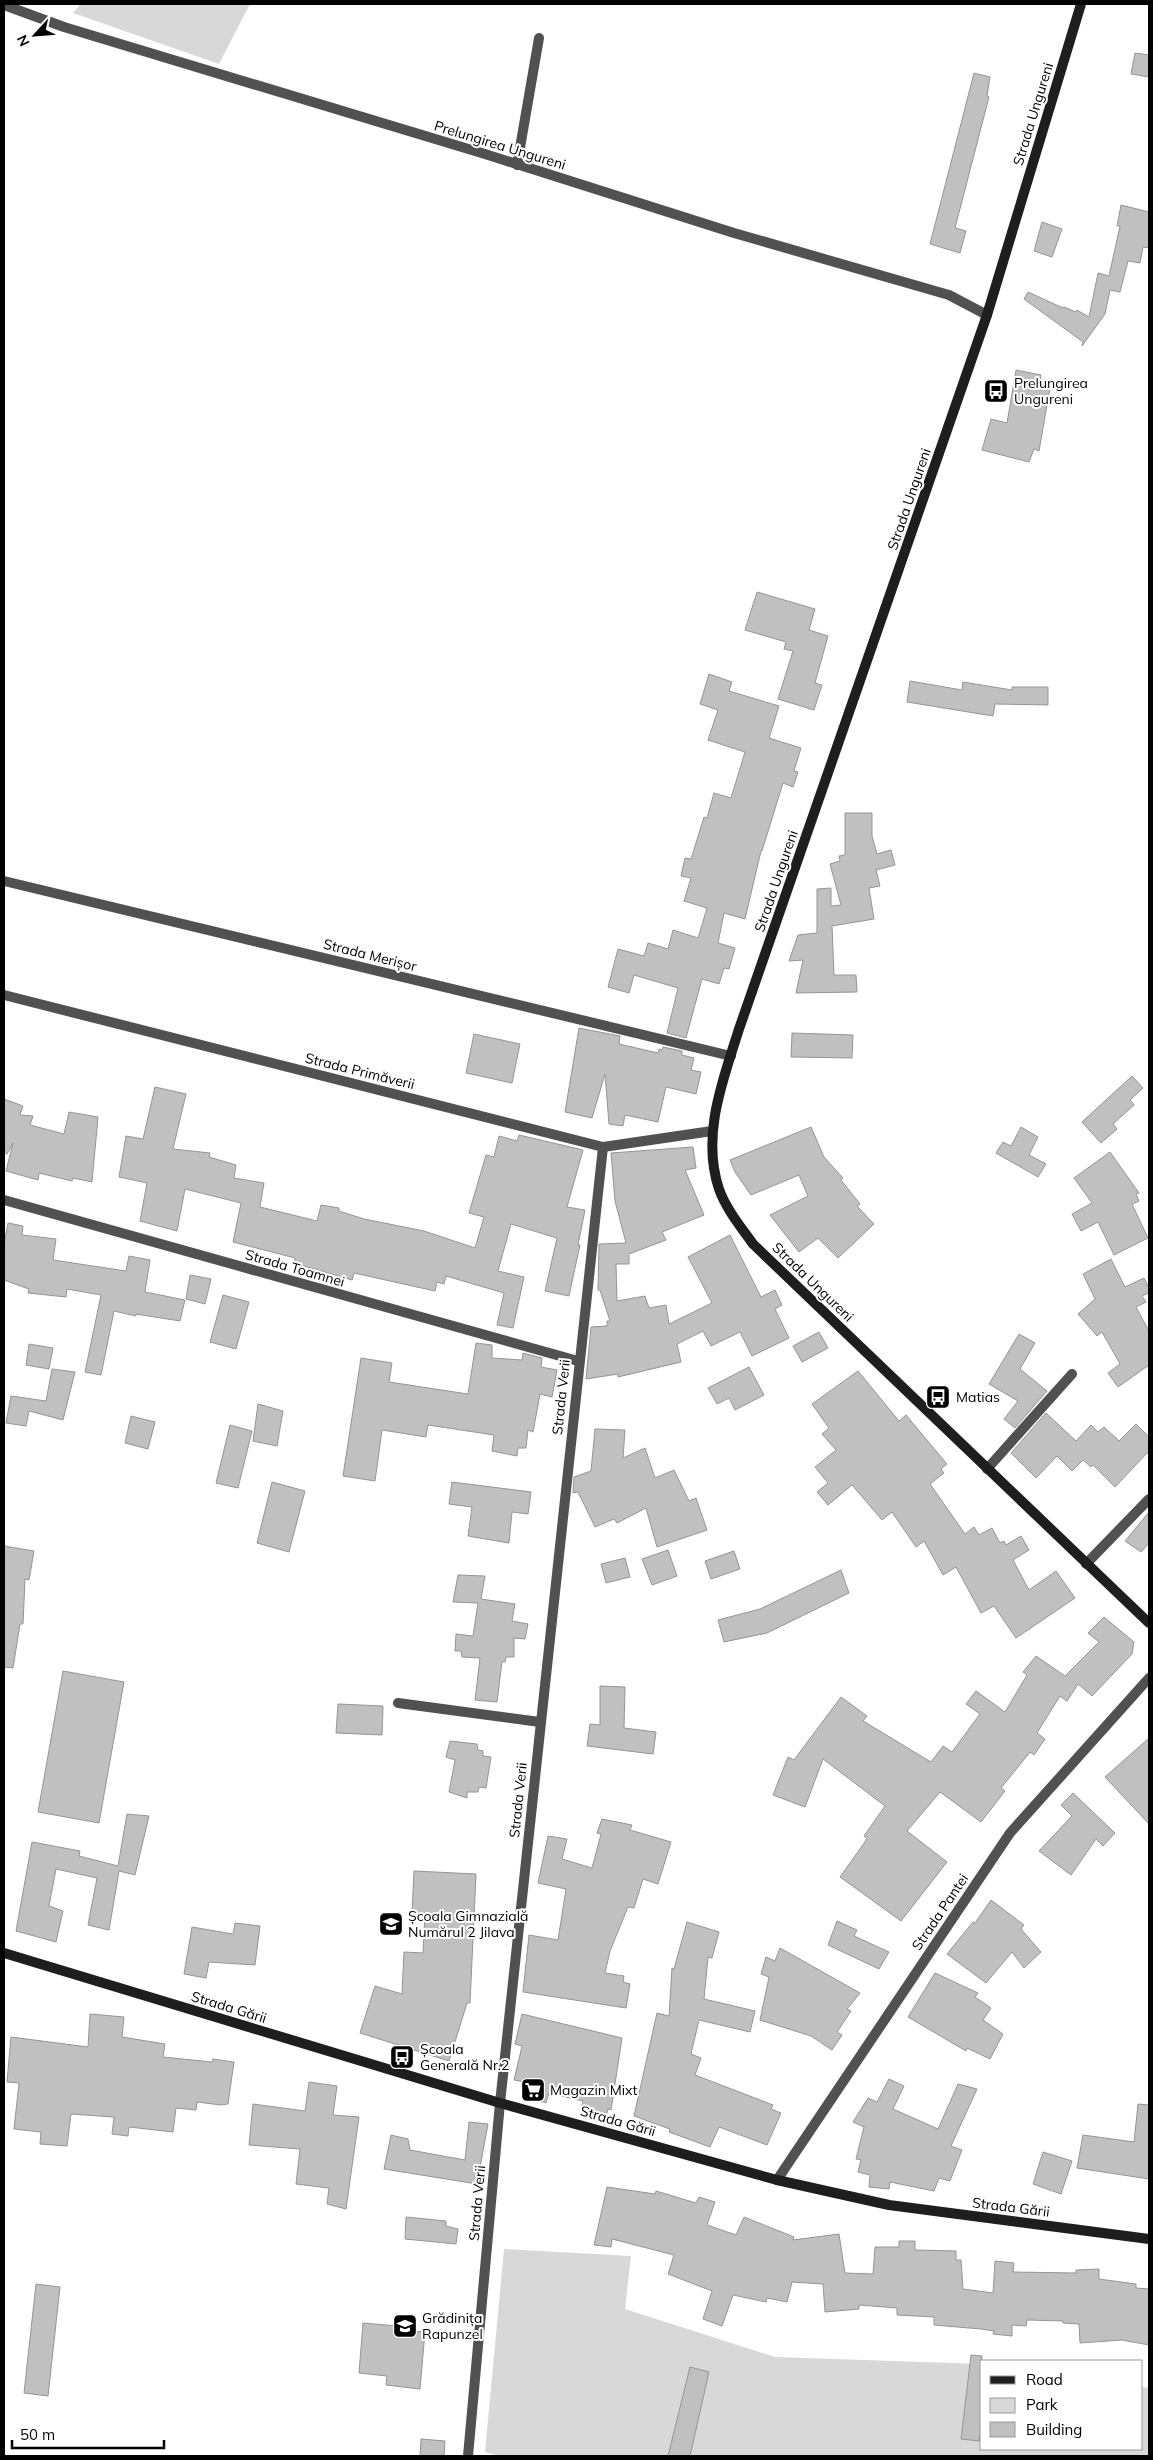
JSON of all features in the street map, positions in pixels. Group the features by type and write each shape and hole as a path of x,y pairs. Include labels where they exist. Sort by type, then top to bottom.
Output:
{"main road":[{"name":"Strada Ungureni","path":"1081,4 987,315 731,1056 715,1113 712,1131 713,1162 719,1190 734,1218 754,1244 986,1469 1149,1623"},
{"name":"Strada Gării","path":"4,1953 500,2102 777,2180 889,2205 1149,2239"}],"street":[{"name":"Prelungirea Ungureni","path":"4,5 64,27 517,164 734,233 949,296 987,315"},
{"path":"517,164 539,38"},
{"name":"Strada Merișor","path":"4,881 731,1056"},
{"name":"Strada Primăverii","path":"4,995 603,1147 712,1131"},
{"name":"Strada Verii","path":"468,2456 500,2102 578,1361 603,1147"},
{"name":"Strada Toamnei","path":"4,1200 578,1361"},
{"path":"986,1469 1072,1374"},
{"path":"1086,1564 1149,1499"},
{"name":"Strada Pantei","path":"777,2180 1010,1833 1149,1678"},
{"path":"398,1703 540,1722"}],"green space":[{"path":"81,4 250,4 219,64 73,13"},
{"path":"504,2249 631,2256 625,2309 775,2357 980,2364 980,2450 1143,2450 1143,2387 1149,2388 1149,2456 499,2456 485,2452"}],"building":[{"path":"1135,53 1149,55 1149,77 1131,74"},
{"path":"974,73 990,77 987,96 989,97 955,228 966,231 960,253 930,244"},
{"path":"1121,205 1149,212 1149,248 1143,247 1140,263 1128,261 1120,292 1110,290 1105,314 1082,346 1083,342 1024,299 1028,292 1063,308 1076,312 1077,310 1089,317 1098,273 1109,276 1120,226 1117,226"},
{"path":"1042,222 1062,229 1052,257 1034,251"},
{"path":"1016,370 1041,375 1039,386 1050,388 1039,451 1034,449 1029,462 982,450 991,419 1007,423"},
{"path":"757,592 815,609 809,630 828,636 815,683 822,685 814,710 778,699 793,651 784,649 786,642 745,630"},
{"path":"709,674 732,682 729,691 779,706 769,738 801,748 794,771 798,772 793,787 783,783 761,851 745,919 724,913 718,943 735,948 729,969 724,968 719,984 702,979 686,1038 667,1033 678,988 634,975 629,993 608,987 618,949 644,956 648,943 668,949 673,930 698,938 707,908 684,901 691,878 681,876 685,858 691,859 704,817 707,818 714,793 731,798 745,752 708,740 718,710 700,704"},
{"path":"910,681 962,690 963,682 1012,690 1012,687 1048,687 1048,705 995,704 993,716 907,702"},
{"path":"845,813 872,813 872,836 877,854 891,850 895,865 876,870 880,886 869,888 874,919 832,926 834,975 856,975 857,992 796,993 803,960 789,961 798,935 817,933 817,889 831,888 831,906 841,905 830,864 840,861 839,856 845,855"},
{"path":"579,1028 620,1036 619,1044 658,1053 659,1049 662,1050 663,1047 682,1051 682,1055 694,1058 691,1070 701,1072 696,1094 666,1087 658,1122 625,1115 623,1126 609,1124 605,1074 592,1118 565,1112"},
{"path":"792,1033 853,1035 852,1058 791,1057"},
{"path":"474,1034 520,1044 512,1083 466,1073"},
{"path":"1132,1076 1143,1088 1130,1100 1134,1105 1113,1124 1117,1129 1101,1143 1082,1122"},
{"path":"155,1087 186,1094 173,1149 210,1153 209,1157 236,1165 234,1178 264,1183 260,1207 317,1221 321,1205 339,1208 339,1211 364,1219 424,1231 475,1248 484,1217 469,1213 486,1155 494,1157 499,1136 517,1141 519,1135 583,1150 567,1207 585,1210 569,1296 545,1291 557,1238 511,1224 498,1271 524,1277 513,1328 497,1325 504,1293 446,1276 444,1284 437,1282 435,1291 354,1273 352,1280 294,1263 295,1258 233,1242 241,1203 185,1189 177,1231 140,1221 147,1183 119,1177 126,1136 143,1139"},
{"path":"4,1099 23,1106 20,1115 33,1116 30,1125 64,1134 69,1112 98,1117 92,1182 73,1178 72,1181 39,1173 38,1180 6,1171 13,1143 7,1154 4,1153"},
{"path":"811,1127 824,1157 843,1178 841,1180 860,1204 857,1206 874,1224 838,1258 818,1238 799,1252 770,1215 808,1196 799,1175 751,1195 735,1172 730,1160"},
{"path":"1021,1127 1038,1137 1029,1155 1046,1164 1038,1177 996,1153 1003,1142 1011,1146"},
{"path":"693,1147 696,1168 685,1170 704,1215 662,1232 666,1240 629,1254 629,1264 616,1264 617,1301 645,1296 649,1308 666,1305 669,1324 712,1303 688,1257 730,1235 761,1297 775,1290 782,1305 775,1309 789,1338 752,1356 740,1332 711,1346 703,1331 677,1344 681,1362 618,1377 618,1374 586,1379 591,1327 607,1326 607,1321 610,1321 600,1290 598,1290 599,1244 626,1243 615,1201 611,1153"},
{"path":"1110,1152 1139,1193 1136,1194 1139,1201 1132,1204 1148,1238 1114,1255 1098,1222 1081,1231 1072,1214 1092,1203 1074,1178"},
{"path":"8,1223 23,1226 22,1235 56,1239 53,1260 126,1271 129,1256 150,1260 145,1292 185,1300 180,1321 136,1314 136,1316 114,1311 101,1375 85,1372 101,1295 67,1289 66,1297 28,1293 29,1289 4,1280 4,1244"},
{"path":"1111,1259 1125,1287 1144,1278 1149,1288 1149,1293 1142,1296 1146,1302 1136,1307 1149,1331 1149,1365 1118,1387 1108,1373 1120,1364 1102,1332 1097,1336 1078,1314 1095,1299 1083,1274"},
{"path":"190,1275 211,1279 205,1304 186,1299"},
{"path":"223,1295 249,1302 236,1349 210,1342"},
{"path":"819,1332 828,1348 802,1362 793,1346"},
{"path":"1019,1334 1035,1343 1020,1369 1047,1391 1015,1428 1004,1419 1018,1401 989,1384"},
{"path":"476,1343 492,1345 492,1358 522,1360 523,1353 542,1358 541,1367 557,1370 552,1397 540,1394 533,1432 528,1430 526,1448 518,1448 517,1456 492,1451 494,1435 428,1425 426,1437 382,1430 375,1481 343,1476 361,1358 392,1363 389,1382 468,1394"},
{"path":"29,1344 53,1348 49,1369 26,1365"},
{"path":"749,1367 764,1395 735,1410 729,1398 717,1404 708,1388"},
{"path":"52,1369 75,1372 63,1420 29,1411 26,1426 6,1423 11,1396 46,1401"},
{"path":"858,1371 899,1421 906,1415 947,1464 941,1469 944,1473 930,1484 965,1534 974,1527 979,1535 992,1528 1000,1543 1004,1541 1006,1545 1021,1536 1029,1550 1013,1560 1029,1590 1056,1571 1075,1598 1016,1638 994,1606 981,1613 956,1567 943,1575 924,1541 916,1547 892,1512 882,1520 852,1485 828,1505 817,1492 828,1483 815,1467 836,1450 822,1434 829,1428 812,1404"},
{"path":"258,1404 283,1411 277,1446 253,1441"},
{"path":"1046,1413 1076,1441 1091,1425 1098,1432 1104,1427 1119,1441 1136,1424 1149,1437 1149,1451 1115,1487 1093,1465 1091,1467 1083,1460 1072,1471 1057,1456 1036,1478 1011,1453"},
{"path":"131,1416 155,1422 148,1449 125,1443"},
{"path":"230,1425 252,1431 238,1488 216,1483"},
{"path":"595,1429 625,1430 623,1458 645,1448 655,1478 674,1470 689,1501 696,1498 707,1530 657,1547 646,1508 617,1523 614,1519 595,1527 578,1492 573,1493 574,1477 591,1471"},
{"path":"272,1482 305,1491 289,1552 257,1543"},
{"path":"452,1482 531,1492 528,1514 512,1512 509,1543 468,1536 472,1507 449,1504"},
{"path":"1149,1512 1149,1543 1141,1552 1125,1541"},
{"path":"4,1546 34,1551 29,1580 25,1579 23,1624 20,1624 13,1668 4,1667"},
{"path":"668,1550 677,1576 652,1585 642,1559"},
{"path":"734,1551 740,1569 711,1579 705,1561"},
{"path":"625,1558 630,1577 606,1583 601,1564"},
{"path":"841,1570 849,1593 767,1633 724,1642 718,1620 760,1609"},
{"path":"458,1575 485,1576 481,1599 515,1604 512,1621 528,1624 525,1639 514,1638 514,1657 506,1657 505,1662 502,1662 497,1702 475,1700 480,1658 462,1657 461,1651 455,1651 456,1634 473,1636 478,1603 453,1602"},
{"path":"1104,1617 1134,1642 1132,1654 1092,1696 1078,1684 1067,1701 1060,1696 1037,1733 1045,1739 1034,1755 1030,1752 1001,1788 1005,1791 981,1822 940,1792 907,1831 947,1862 901,1921 840,1877 867,1839 864,1836 885,1806 823,1759 805,1807 773,1795 788,1757 794,1760 841,1697 867,1716 863,1721 931,1762 943,1746 952,1752 980,1714 966,1704 976,1691 1005,1712 1027,1675 1023,1672 1036,1656 1065,1676 1099,1642 1088,1633"},
{"path":"63,1671 124,1682 99,1823 38,1812"},
{"path":"600,1686 625,1687 624,1728 656,1732 653,1754 587,1746 590,1724 600,1725"},
{"path":"338,1704 383,1706 382,1735 336,1733"},
{"path":"1149,1738 1149,1824 1105,1777"},
{"path":"450,1741 477,1744 478,1750 483,1751 483,1756 491,1757 486,1788 479,1787 478,1792 467,1792 467,1798 449,1792 455,1760 446,1757"},
{"path":"1073,1793 1115,1833 1103,1846 1096,1839 1071,1875 1039,1851 1072,1816 1061,1805"},
{"path":"127,1814 149,1816 135,1875 119,1871 109,1930 88,1925 97,1878 56,1869 49,1906 63,1911 56,1942 16,1931 32,1842 80,1851 79,1856 118,1866"},
{"path":"602,1819 632,1825 630,1830 671,1842 658,1884 643,1879 634,1908 628,1907 610,1951 605,1973 624,1976 623,1982 630,1984 626,2008 523,1992 529,1935 558,1940 566,1889 538,1883 548,1836 567,1839 562,1859 592,1868 601,1834 597,1833"},
{"path":"414,1871 476,1874 470,2003 467,2003 449,2061 360,2033 375,1986 402,1994 404,1952 423,1953 425,1913 412,1912"},
{"path":"991,1900 1024,1925 1021,1929 1041,1952 1024,1968 1012,1952 986,1983 947,1954 973,1922 975,1923"},
{"path":"837,1921 857,1930 854,1936 889,1952 879,1969 828,1945"},
{"path":"687,1922 719,1932 712,1958 708,1957 704,1999 755,2011 750,2032 699,2020 691,2054 701,2058 695,2075 773,2105 771,2109 781,2113 767,2145 719,2127 710,2147 669,2132 670,2129 634,2116 657,2013 669,2016 672,1968 674,1969"},
{"path":"235,1923 260,1926 255,1965 209,1962 206,1978 184,1974 192,1927 233,1934"},
{"path":"780,1948 860,1993 847,2009 851,2011 837,2032 842,2035 832,2050 811,2036 760,2020 769,1977 761,1974 766,1957 775,1961"},
{"path":"935,1973 978,1993 975,1997 991,2008 983,2020 1003,2034 990,2059 967,2048 966,2051 908,2017"},
{"path":"90,2014 124,2017 122,2037 165,2044 163,2057 212,2062 213,2059 234,2062 228,2104 197,2102 196,2110 176,2108 173,2132 129,2127 128,2136 112,2134 114,2117 71,2114 67,2146 40,2144 41,2132 14,2129 19,2083 7,2082 11,2037 88,2047"},
{"path":"522,2014 622,2038 611,2110 608,2109 606,2116 581,2109 583,2101 549,2093 546,2103 523,2095 525,2082 514,2080 522,2046 515,2044"},
{"path":"889,2079 904,2086 893,2109 938,2129 958,2084 977,2089 951,2146 962,2150 950,2181 939,2178 934,2191 890,2182 889,2189 869,2187 870,2175 858,2172 861,2160 856,2159 864,2127 853,2122 868,2098 877,2102"},
{"path":"309,2082 337,2086 333,2115 359,2117 346,2209 327,2204 329,2188 296,2184 300,2149 249,2145 253,2104 305,2111"},
{"path":"1138,2104 1149,2105 1149,2179 1077,2168 1083,2135 1134,2142"},
{"path":"469,2122 488,2124 477,2184 384,2169 391,2135 408,2139 410,2150 465,2160"},
{"path":"1043,2152 1072,2161 1061,2194 1033,2184"},
{"path":"607,2187 655,2194 656,2191 696,2203 699,2197 715,2202 707,2225 736,2235 744,2217 794,2237 793,2240 839,2234 845,2273 873,2274 875,2247 899,2247 899,2241 915,2241 915,2250 956,2251 956,2260 961,2260 963,2289 993,2293 995,2261 1014,2263 1013,2272 1076,2273 1076,2270 1099,2269 1099,2279 1136,2284 1136,2288 1149,2289 1149,2345 1122,2340 1080,2343 1079,2324 1063,2323 1063,2321 1027,2320 1026,2326 1012,2325 1012,2336 993,2334 994,2331 981,2329 934,2325 934,2317 897,2315 897,2308 859,2305 859,2309 825,2312 823,2284 792,2282 787,2302 767,2298 766,2302 733,2295 722,2326 703,2319 712,2291 668,2274 674,2255 612,2239 611,2247 594,2245"},
{"path":"406,2217 446,2221 446,2226 458,2229 456,2244 405,2239"},
{"path":"36,2284 60,2287 48,2396 24,2393"},
{"path":"363,2323 398,2326 397,2330 425,2332 420,2389 386,2385 387,2376 359,2373"},
{"path":"971,2355 982,2356 982,2360 980,2360 979,2441 961,2439"},
{"path":"690,2367 709,2372 690,2456 668,2456"},
{"path":"421,2439 445,2441 444,2456 420,2456"}],"place":[{"name":"Prelungirea Ungureni","path":"996,391"},
{"name":"Matias","path":"938,1397"},
{"name":"Școala Gimnazială Numărul 2 Jilava","path":"391,1924"},
{"name":"Școala Generală Nr.2","path":"402,2057"},
{"name":"Magazin Mixt","path":"533,2090"},
{"name":"Grădinița Rapunzel","path":"405,2326"}]}
